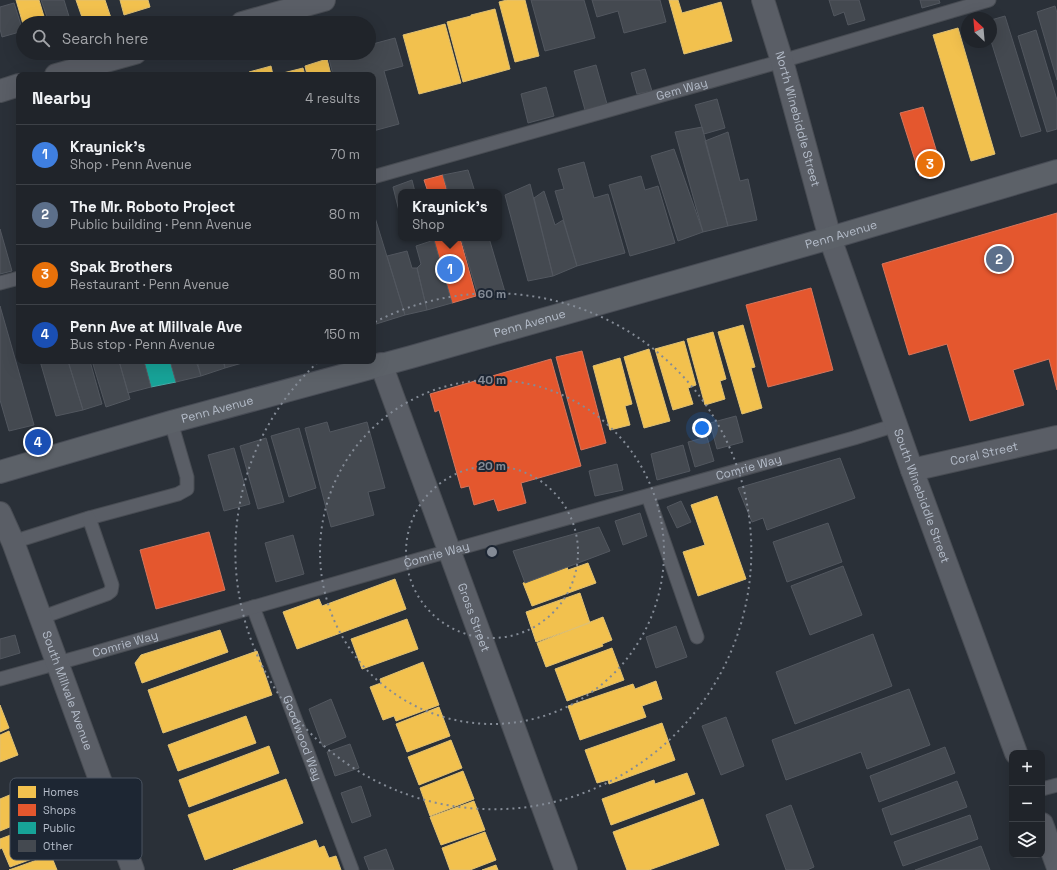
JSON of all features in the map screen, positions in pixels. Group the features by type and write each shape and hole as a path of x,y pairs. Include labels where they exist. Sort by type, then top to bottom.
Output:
{"main road":[{"name":"Penn Avenue","path":"0,472 171,422 830,238 1057,171"}],"street":[{"path":"267,16 324,0"},
{"name":"North Winebiddle Street","path":"763,0 782,61 830,238"},
{"path":"67,72 110,60"},
{"path":"0,91 16,87"},
{"name":"South Winebiddle Street","path":"830,238 912,470 1015,750"},
{"name":"Gross Street","path":"381,364 566,870"},
{"name":"Coral Street","path":"912,470 1057,437"},
{"name":"South Millvale Avenue","path":"0,513 13,542 100,778"},
{"path":"1045,832 1057,865"},
{"name":"South Millvale Avenue","path":"129,860 133,870"}],"lane":[{"name":"Gem Way","path":"376,176 782,61 989,0"},
{"path":"0,283 16,279"},
{"path":"13,542 89,518 178,494 187,489 187,477 171,422"},
{"name":"Comrie Way","path":"0,679 896,425"},
{"path":"648,496 697,637"},
{"path":"40,618 107,594 111,591 112,585 89,518"},
{"name":"Goodwood Way","path":"253,607 352,870"},
{"path":"1045,789 1057,786"}],"building: Homes":[{"path":"16,0 39,0 44,16 21,16"},
{"path":"76,0 105,0 110,16 82,16"},
{"path":"120,0 148,0 150,7 124,15"},
{"path":"507,0 525,0 539,56 515,62 499,2"},
{"path":"669,0 678,0 682,13 721,2 732,41 684,54"},
{"path":"495,9 510,69 463,82 447,22"},
{"path":"445,24 461,83 419,94 403,35"},
{"path":"958,28 961,38 961,48 964,48 995,154 971,161 933,35"},
{"path":"327,60 330,72 306,72 305,66"},
{"path":"271,66 272,72 249,72"},
{"path":"303,68 304,72 287,72"},
{"path":"743,325 755,367 751,368 762,408 742,414 718,332"},
{"path":"713,332 726,379 720,381 725,399 705,405 687,339"},
{"path":"684,341 696,385 688,388 693,404 673,410 655,349"},
{"path":"649,349 670,421 644,428 624,357"},
{"path":"620,358 632,404 625,406 630,425 610,430 593,366"},
{"path":"717,496 746,579 698,596 683,552 705,545 691,505"},
{"path":"588,563 596,583 532,606 523,583 567,567 568,570"},
{"path":"395,579 406,609 297,649 283,612 319,599 322,606"},
{"path":"580,593 590,623 536,642 526,612"},
{"path":"603,617 612,640 602,644 603,646 546,667 537,643"},
{"path":"407,619 418,649 362,669 351,639"},
{"path":"220,630 228,652 142,683 135,663 141,655"},
{"path":"612,648 624,680 567,701 555,669"},
{"path":"257,651 272,695 163,733 148,690"},
{"path":"423,662 439,705 396,721 394,716 383,720 370,687 381,683 380,679"},
{"path":"656,681 662,699 642,706 646,717 580,740 568,706 633,684 635,689"},
{"path":"0,705 9,728 0,732"},
{"path":"439,707 450,736 407,752 396,724"},
{"path":"246,716 256,743 178,771 168,745"},
{"path":"662,723 675,760 609,784 608,780 597,783 585,750"},
{"path":"9,731 18,755 0,762 0,735"},
{"path":"451,740 462,768 419,785 408,757"},
{"path":"269,746 279,773 189,807 179,780"},
{"path":"463,771 474,799 430,816 420,788"},
{"path":"687,773 695,794 611,825 602,799 654,780 655,784"},
{"path":"286,779 303,823 205,860 188,815"},
{"path":"10,795 10,827 0,831 0,799"},
{"path":"703,799 719,845 649,870 627,870 613,832"},
{"path":"474,801 485,830 441,845 430,817"},
{"path":"485,832 496,860 470,870 450,870 442,848"},
{"path":"10,835 10,860 29,860 10,867 2,848 0,849 0,839"},
{"path":"316,840 319,848 324,846 329,858 336,856 341,870 233,870"},
{"path":"37,860 53,860 57,870 9,870"},
{"path":"496,865 498,870 482,870"}],"building: Shops":[{"path":"923,107 942,169 920,176 900,113"},
{"path":"443,175 446,189 427,189 424,180"},
{"path":"1057,213 1057,390 1049,359 1013,370 1024,405 970,421 947,344 909,355 882,264"},
{"path":"434,241 461,241 476,296 452,303"},
{"path":"811,288 833,370 768,387 746,305"},
{"path":"582,351 606,443 581,450 556,357"},
{"path":"551,359 581,466 521,483 526,503 498,511 494,499 474,505 469,486 461,488 439,410 435,412 430,394"},
{"path":"209,532 225,590 156,609 140,550"}],"building: Public":[{"path":"145,364 171,364 176,382 151,387"}],"building: Other":[{"path":"41,0 64,0 69,16 47,16"},
{"path":"531,0 584,0 595,38 545,51"},
{"path":"592,0 660,0 666,22 624,33 618,11 597,17"},
{"path":"829,0 859,0 865,20 848,25 844,12 834,16"},
{"path":"920,0 939,0 940,3 922,8"},
{"path":"14,3 18,16 16,16 16,33 2,37 0,29 0,7"},
{"path":"1055,6 1057,13 1057,80 1037,12"},
{"path":"1005,16 1041,131 1021,137 993,48 997,48 997,18"},
{"path":"1036,30 1057,100 1057,129 1047,132 1018,36"},
{"path":"395,38 403,66 384,71 399,124 376,130 376,72 332,72 329,60 376,60 376,43"},
{"path":"596,65 607,104 585,110 574,71"},
{"path":"645,69 652,91 637,94 631,73"},
{"path":"546,87 554,116 528,123 521,94"},
{"path":"717,99 725,128 704,134 695,105"},
{"path":"702,127 728,226 703,232 675,132"},
{"path":"728,132 740,181 748,179 757,220 728,226 705,141"},
{"path":"674,149 703,232 678,241 651,156"},
{"path":"584,162 594,198 608,194 625,253 577,266 555,191 564,189 558,169"},
{"path":"468,170 474,189 447,189 443,175"},
{"path":"641,176 645,190 658,186 675,243 630,256 609,185"},
{"path":"412,180 414,189 398,189 398,207 393,187"},
{"path":"530,184 553,276 528,281 505,195"},
{"path":"544,191 555,225 563,220 577,266 553,276 534,198"},
{"path":"376,221 405,315 376,324"},
{"path":"0,229 12,271 0,274"},
{"path":"434,241 452,303 427,310 417,268 421,264 416,246"},
{"path":"462,241 490,241 505,292 479,299"},
{"path":"407,251 412,268 417,268 427,310 405,315 387,256"},
{"path":"0,306 34,425 9,431 0,400"},
{"path":"41,364 69,364 83,410 56,416"},
{"path":"69,364 91,364 102,404 83,410"},
{"path":"93,364 120,364 130,399 106,407"},
{"path":"120,364 145,364 151,387 128,393"},
{"path":"171,364 197,364 201,376 176,382"},
{"path":"198,364 224,364 225,368 201,376"},
{"path":"224,364 239,364 225,368"},
{"path":"736,416 743,442 717,449 710,423"},
{"path":"327,422 330,432 367,422 385,488 368,492 374,515 331,527 305,428"},
{"path":"299,428 316,488 289,497 271,436"},
{"path":"707,437 714,461 695,467 688,442"},
{"path":"266,438 284,502 258,509 240,446"},
{"path":"683,445 690,471 657,480 651,454"},
{"path":"234,448 250,504 224,511 208,455"},
{"path":"840,458 855,498 767,530 763,518 752,522 738,488"},
{"path":"617,464 623,490 595,496 589,471"},
{"path":"681,501 691,522 677,528 667,507"},
{"path":"640,513 647,536 623,545 615,521"},
{"path":"828,523 842,562 787,582 773,542"},
{"path":"599,527 610,551 525,583 513,551"},
{"path":"293,535 304,574 276,582 265,543"},
{"path":"843,566 862,615 810,635 791,586"},
{"path":"676,626 687,657 656,668 646,637"},
{"path":"873,634 892,686 795,724 776,672"},
{"path":"15,635 20,653 0,659 0,639"},
{"path":"909,689 930,745 867,769 861,752 786,780 772,740"},
{"path":"331,699 346,737 323,747 309,709"},
{"path":"726,717 744,766 721,775 702,726"},
{"path":"350,744 359,768 335,776 327,752"},
{"path":"945,747 955,773 879,802 870,776"},
{"path":"957,781 967,807 891,835 882,809"},
{"path":"361,786 371,816 352,823 341,793"},
{"path":"791,805 814,867 807,870 786,870 766,815"},
{"path":"970,815 978,839 903,866 894,842"},
{"path":"981,846 990,870 915,870"},
{"path":"386,849 394,870 369,870 364,857"}],"place":[{"name":"Spak Brothers","path":"930,164"},
{"name":"The Mr. Roboto Project","path":"999,259"},
{"name":"Kraynick's","path":"450,269"},
{"name":"Penn Ave at Millvale Ave","path":"38,442"}]}
